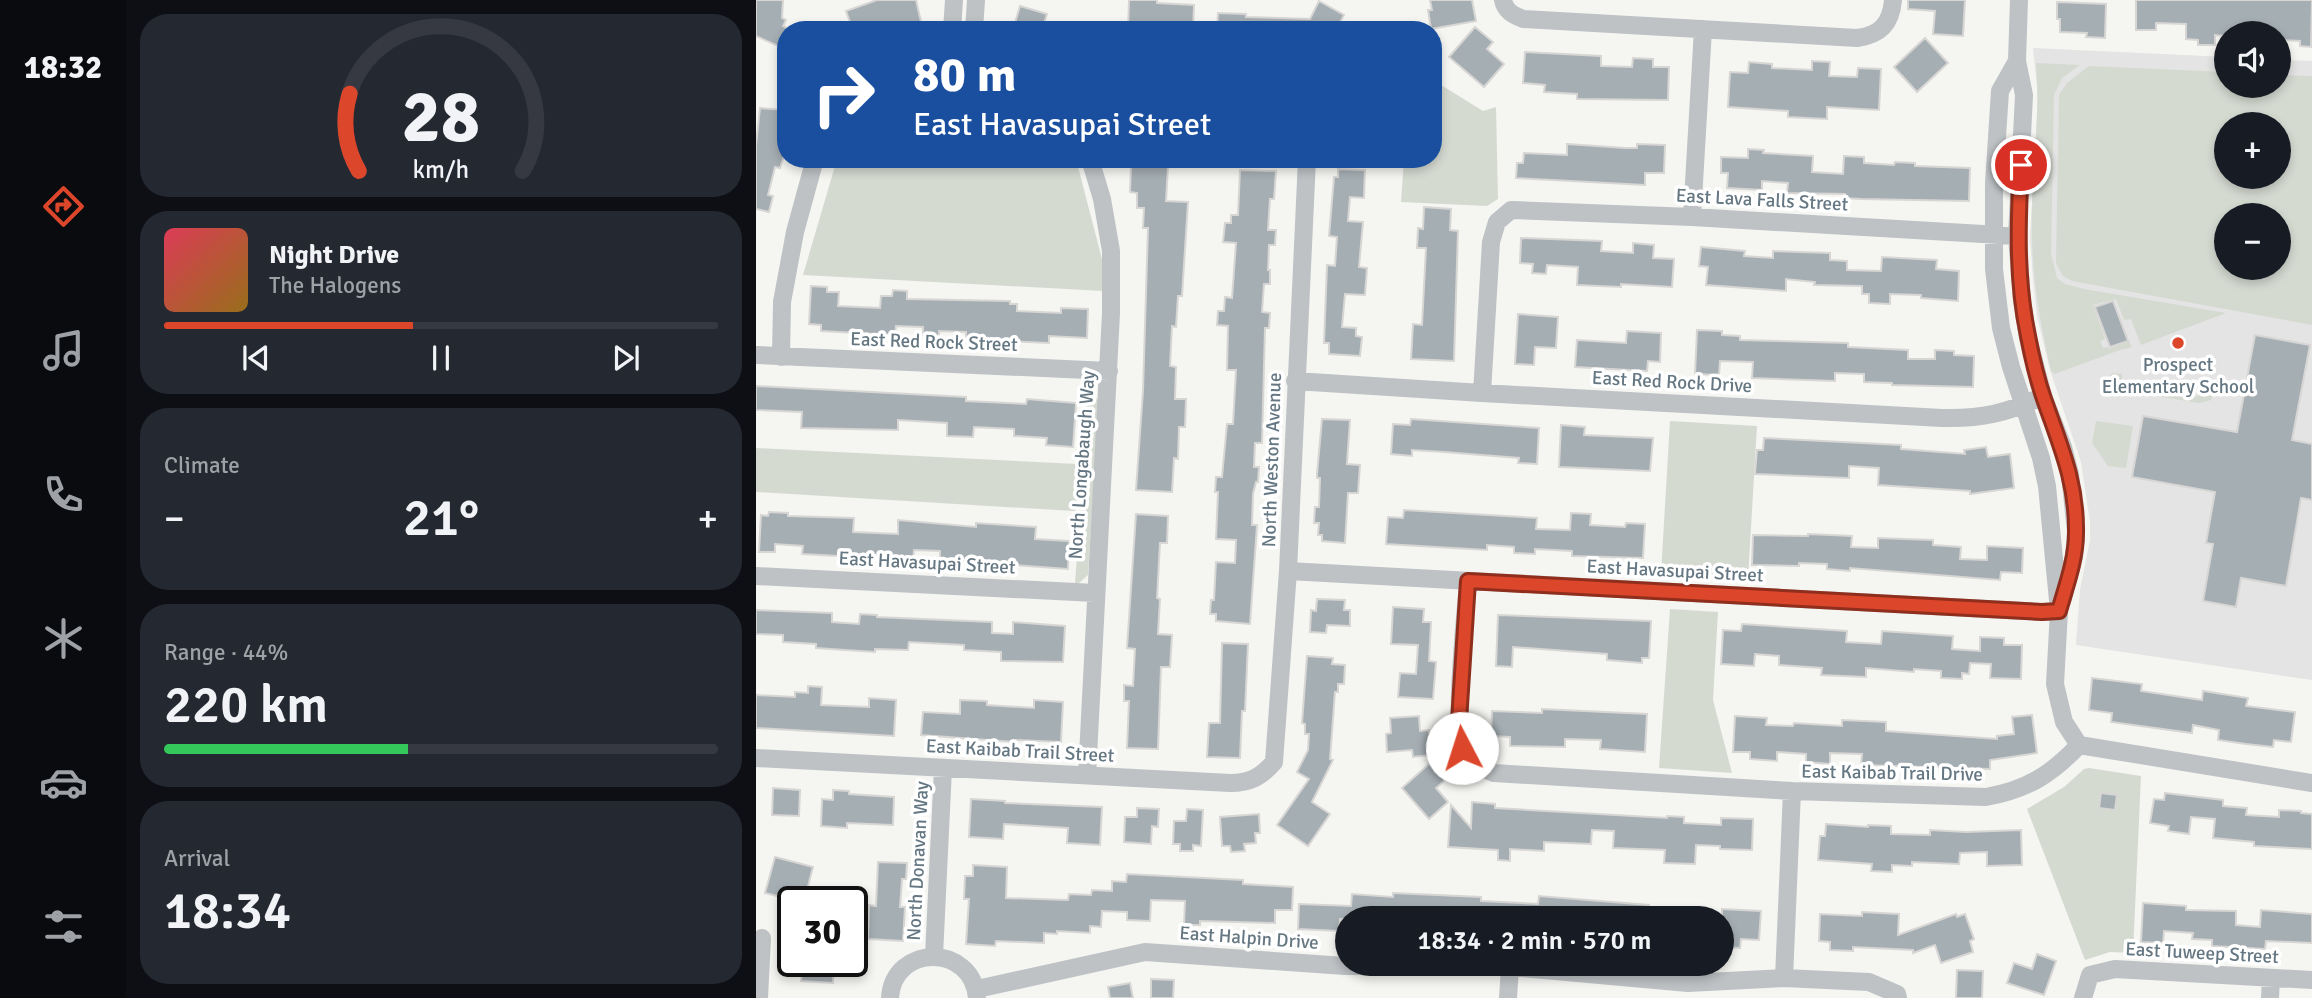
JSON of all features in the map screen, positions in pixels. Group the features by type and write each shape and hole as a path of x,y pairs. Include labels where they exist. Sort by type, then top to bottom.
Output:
{"street":[{"path":"953,21 954,0"},
{"path":"975,21 976,0"},
{"path":"1504,3 1513,15 1523,19 1857,38 1871,36 1882,30 1889,19 1893,0"},
{"path":"2019,0 2017,61 2024,95 2017,236 2022,301 2028,338 2043,396 2063,447 2070,474 2076,532 2074,557 2059,611"},
{"path":"1692,217 1703,29"},
{"path":"2017,61 2000,92 1993,234 1994,268 2001,328 2047,486 2059,611 2055,684 2064,722 2079,745 2312,783"},
{"path":"780,357 782,302 795,232 813,168"},
{"name":"North Longabaugh Way","path":"1087,775 1109,370 1111,251 1102,199 1093,168"},
{"name":"North Weston Avenue","path":"1274,762 1288,571 1307,168"},
{"name":"East Lava Falls Street","path":"1482,393 1491,242 1497,222 1511,210 1692,217 2017,236"},
{"name":"East Red Rock Street","path":"756,355 1109,370"},
{"name":"East Red Rock Drive","path":"1296,381 1974,419 1997,415 2043,396"},
{"name":"East Havasupai Street","path":"1288,571 2014,611 2059,611"},
{"name":"East Havasupai Street","path":"756,576 1095,593"},
{"name":"East Kaibab Trail Drive","path":"1468,581 1459,721 1462,748 1476,765 1494,773 1791,791 1986,797 2014,792 2043,777 2064,762 2079,745"},
{"name":"East Kaibab Trail Street","path":"756,758 1245,783 1263,775 1274,762"},
{"name":"North Donavan Way","path":"934,956 943,768"},
{"path":"1784,978 1791,791"},
{"path":"759,998 762,938"},
{"name":"East Halpin Drive","path":"977,994 1145,952 1335,965"},
{"path":"891,998 897,977 906,966 934,956 961,965 971,976 977,994"},
{"name":"East Tuweep Street","path":"2083,998 2090,975 2115,969 2312,980"},
{"path":"1508,998 1509,976"},
{"name":"East Halpin Drive","path":"1610,976 1688,983 1784,978 1869,982 1898,996"},
{"path":"2270,998 2271,978"}],"shaded area":[{"name":"Prospect Elementary School","path":"2033,48 2214,56 2214,98 2291,98 2291,60 2312,61 2312,680 2076,645 2080,590 2090,540 2090,522 2081,462 2050,370 2037,316 2030,237 2038,97"},
{"path":"2036,63 2080,65 2062,78 2054,95 2051,254 2057,278 2065,284 2084,289 2226,313 2141,345 2131,319 2124,320 2116,299 2093,305 2105,339 2100,341 2103,348 2109,349 2129,341 2132,347 2055,374 2051,371 2038,305 2033,256"},
{"path":"2089,66 2214,71 2214,98 2291,98 2291,75 2312,76 2312,325 2072,281 2063,276 2056,263 2059,95 2067,83"},
{"path":"1442,86 1483,111 1496,107 1498,199 1487,206 1401,202 1403,168 1442,168"},
{"path":"834,168 1078,168 1103,263 1103,291 803,275"},
{"path":"2112,373 2122,374 2122,386 2197,397 2203,379 2214,389 2211,400 2199,403 2106,388 2105,381"},
{"path":"1087,392 1099,401 1088,575 1079,583 1075,583 1080,517 1074,511 756,492 756,448 1077,464 1081,459"},
{"path":"1670,421 1757,426 1748,579 1661,574"},
{"path":"2096,421 2133,426 2126,468 2108,466 2092,443"},
{"path":"1670,609 1718,612 1713,700 1732,773 1659,768"},
{"path":"2089,768 2141,776 2133,953 2110,952 2085,960 2027,809"}],"building":[{"path":"756,0 783,0 782,18 786,20 777,21 777,46 756,36"},
{"path":"877,0 916,0 921,21 850,21 846,11"},
{"path":"1129,0 1157,0 1157,3 1194,5 1193,21 1128,21"},
{"path":"1430,0 1472,0 1476,21 1442,27 1442,21 1430,21 1428,10 1432,10"},
{"path":"1908,0 1965,0 1963,36 1933,34 1935,11 1908,9"},
{"path":"2136,0 2312,0 2311,47 2300,46 2300,41 2291,41 2291,21 2214,21 2214,45 2198,45 2198,40 2186,39 2186,24 2156,23 2156,30 2136,30"},
{"path":"1319,1 1344,15 1341,21 1218,21 1218,13 1246,14 1246,17 1310,19"},
{"path":"2057,2 2106,4 2105,38 2086,37 2087,33 2060,32"},
{"path":"1020,6 1047,14 1045,21 1016,21"},
{"path":"1475,27 1493,42 1487,49 1504,64 1484,87 1449,57"},
{"path":"1925,38 1948,63 1917,92 1894,67"},
{"path":"1525,52 1601,56 1601,66 1632,67 1633,58 1653,59 1653,67 1669,67 1668,100 1577,99 1577,94 1544,92 1545,85 1523,83"},
{"path":"1812,61 1830,62 1829,76 1857,77 1858,68 1881,69 1879,110 1827,107 1827,119 1788,117 1788,111 1728,107 1730,72 1748,73 1749,62 1772,64 1772,68 1812,70"},
{"path":"760,108 777,109 777,167 768,195 773,196 769,212 756,209 756,145"},
{"path":"1567,144 1625,148 1637,148 1637,144 1665,145 1664,173 1645,173 1645,185 1516,178 1517,163 1523,163 1524,153 1567,155"},
{"path":"1748,149 1764,150 1763,153 1813,156 1812,172 1843,174 1844,156 1864,157 1864,163 1894,165 1895,162 1915,163 1915,166 1970,168 1969,201 1861,199 1845,198 1845,194 1787,193 1788,183 1762,181 1762,190 1727,188 1728,173 1721,173 1721,157 1748,158"},
{"path":"1131,168 1168,168 1166,201 1188,202 1182,296 1178,296 1176,327 1172,326 1170,366 1176,367 1175,399 1186,399 1185,427 1179,427 1178,459 1174,458 1172,492 1136,490 1143,391 1148,228 1143,228 1144,208 1137,208 1137,193 1130,192"},
{"path":"1338,169 1365,170 1364,198 1350,197 1348,221 1363,222 1359,267 1367,268 1365,295 1345,294 1342,327 1356,328 1356,336 1362,337 1360,356 1329,354 1329,343 1324,343 1327,265 1335,266 1337,237 1329,236 1334,177 1338,177"},
{"path":"1240,170 1276,171 1274,199 1270,199 1268,230 1276,230 1275,245 1269,245 1270,284 1264,284 1262,312 1270,313 1269,328 1265,328 1262,443 1255,443 1254,467 1259,467 1258,482 1253,494 1252,525 1257,525 1250,624 1216,621 1216,614 1210,614 1211,600 1214,600 1216,562 1235,563 1236,540 1216,539 1216,477 1222,477 1227,424 1233,424 1236,370 1227,370 1228,326 1217,325 1218,311 1224,311 1225,297 1232,298 1236,243 1223,242 1225,223 1231,223 1231,215 1238,215"},
{"path":"1424,207 1451,209 1450,230 1458,231 1454,361 1411,359 1413,324 1422,325 1426,248 1417,248 1418,228 1423,229"},
{"path":"1521,238 1602,241 1601,251 1633,253 1633,243 1654,245 1653,258 1674,259 1672,287 1577,285 1578,267 1547,265 1546,274 1532,273 1533,264 1520,263"},
{"path":"1701,247 1745,251 1744,256 1773,258 1773,251 1830,253 1830,260 1847,261 1847,270 1881,271 1882,257 1937,260 1936,269 1959,271 1958,301 1921,298 1921,295 1890,294 1890,304 1869,303 1869,294 1862,294 1862,286 1814,285 1815,282 1786,279 1786,291 1706,285 1708,267 1699,266"},
{"path":"811,286 827,287 827,292 839,292 838,306 880,308 881,296 892,296 893,290 907,291 907,299 1010,301 1010,304 1017,304 1017,311 1061,313 1061,308 1088,309 1087,338 1049,336 1049,343 966,339 966,332 939,331 939,337 923,336 923,327 896,326 895,335 821,331 821,325 809,324"},
{"path":"2113,301 2128,341 2110,347 2095,307"},
{"path":"1518,314 1558,317 1556,348 1535,347 1534,365 1515,364"},
{"path":"1697,330 1722,331 1722,335 1740,336 1740,340 1848,343 1848,347 1908,350 1908,359 1935,359 1935,350 1954,351 1954,355 1974,356 1973,387 1864,382 1864,374 1835,373 1835,381 1752,378 1753,362 1720,361 1719,375 1695,374"},
{"path":"1627,331 1661,333 1660,362 1648,361 1647,371 1575,367 1577,340 1626,343"},
{"path":"2255,335 2310,345 2292,440 2312,444 2312,500 2301,498 2286,586 2241,578 2236,607 2203,601 2213,544 2206,543 2215,492 2132,477 2143,416 2237,432"},
{"path":"756,386 966,397 966,401 1026,404 1027,399 1076,403 1073,447 1046,445 1047,438 1014,436 1014,429 974,427 973,437 947,436 947,423 898,420 898,430 801,428 802,412 756,410"},
{"path":"1322,419 1350,420 1347,464 1360,465 1358,493 1348,493 1345,543 1322,541 1322,535 1318,535 1319,523 1314,523 1315,507 1319,507 1320,478 1317,478 1317,474"},
{"path":"1411,419 1539,428 1537,464 1518,463 1519,458 1444,452 1412,450 1412,456 1391,454 1393,424 1410,425"},
{"path":"1561,425 1585,427 1584,435 1653,438 1650,471 1559,467"},
{"path":"1764,438 1901,445 1901,449 1965,454 1964,450 1986,447 1988,457 2010,454 2014,488 1970,494 1970,491 1878,485 1879,468 1849,466 1849,478 1755,474 1757,450 1763,450"},
{"path":"1404,510 1537,518 1536,529 1570,530 1571,513 1591,514 1590,525 1625,527 1626,523 1645,524 1643,558 1572,556 1572,551 1535,549 1535,554 1514,553 1514,547 1487,545 1487,550 1386,544 1388,517 1403,518"},
{"path":"769,512 788,513 788,516 854,518 853,532 898,534 898,520 976,527 976,523 1036,527 1035,539 1069,541 1068,569 940,562 940,551 914,550 913,560 802,554 803,546 775,544 775,552 759,552 761,515 768,516"},
{"path":"1136,514 1168,516 1167,543 1160,543 1158,634 1172,635 1170,667 1161,667 1158,749 1127,748 1129,701 1124,701 1124,685 1133,686 1135,649 1127,648"},
{"path":"1753,535 1852,536 1851,547 1878,548 1878,538 1933,540 1933,545 1961,547 1960,559 1987,560 1987,546 2023,548 2022,573 2001,572 2000,580 1850,568 1850,571 1827,569 1827,564 1752,565"},
{"path":"1317,599 1345,600 1344,610 1350,610 1350,626 1327,625 1326,633 1310,632 1311,610 1316,611"},
{"path":"1393,607 1424,609 1423,622 1431,622 1429,661 1436,662 1433,699 1398,697 1400,673 1416,674 1418,645 1391,644"},
{"path":"756,610 832,613 832,622 859,624 860,614 992,622 992,633 1013,634 1013,622 1065,626 1063,662 1001,661 1001,652 964,650 964,645 909,642 908,650 875,649 875,652 816,648 816,644 783,642 783,635 756,634"},
{"path":"1498,615 1651,621 1649,658 1642,658 1642,663 1607,660 1607,654 1513,647 1512,667 1496,666"},
{"path":"1742,624 1847,631 1846,642 1881,644 1882,631 1953,636 1952,649 1980,651 1980,637 2004,638 2004,645 2022,645 2021,679 1990,678 1991,664 1970,663 1969,674 1962,673 1962,679 1941,678 1941,671 1914,669 1914,672 1866,668 1866,677 1821,675 1822,668 1779,665 1779,656 1755,654 1754,666 1721,664 1723,630 1741,631"},
{"path":"1222,643 1248,644 1240,758 1207,757 1209,723 1220,723"},
{"path":"1307,656 1333,658 1332,664 1345,665 1344,684 1338,684 1338,692 1335,692 1330,759 1333,760 1312,802 1330,814 1308,846 1277,825 1309,779 1297,772 1308,750 1309,734 1305,734 1305,724 1302,723"},
{"path":"2092,678 2142,684 2141,691 2202,700 2203,691 2248,698 2246,706 2295,712 2291,742 2274,740 2273,747 2246,744 2218,740 2219,730 2193,725 2192,733 2111,722 2112,713 2089,710"},
{"path":"808,686 822,687 821,705 869,707 869,698 896,700 894,736 756,728 756,695 795,697 795,692 808,693"},
{"path":"960,700 1034,708 1034,700 1063,702 1061,742 1014,742 921,735 923,712 960,714"},
{"path":"1542,709 1647,714 1645,752 1600,749 1601,740 1565,739 1565,747 1510,746 1510,737 1491,736 1492,711 1542,713"},
{"path":"2032,715 2037,753 1990,760 1990,769 1861,765 1862,754 1830,753 1830,764 1806,762 1806,754 1777,752 1777,761 1750,759 1750,752 1733,752 1735,716 1767,718 1766,725 1793,726 1794,723 1842,726 1842,720 1886,722 1886,731 1997,739 1997,736 2014,734 2012,717"},
{"path":"1419,716 1420,731 1429,730 1431,755 1413,757 1412,750 1387,752 1386,734 1391,733 1390,718"},
{"path":"1430,763 1445,780 1436,788 1448,802 1429,819 1402,788"},
{"path":"773,788 800,790 799,816 772,815"},
{"path":"833,790 849,791 849,794 894,797 893,825 847,823 847,828 821,826 822,799 833,800"},
{"path":"2101,793 2117,795 2115,810 2099,808"},
{"path":"2165,793 2223,800 2223,806 2247,808 2246,815 2279,817 2279,810 2312,814 2312,849 2254,846 2254,842 2213,838 2215,819 2191,817 2189,834 2168,831 2169,826 2150,823 2154,799 2164,800"},
{"path":"971,799 1102,807 1100,845 1067,843 1068,828 1004,824 1003,839 969,837"},
{"path":"1472,802 1495,804 1495,808 1684,817 1684,823 1721,825 1721,818 1753,819 1752,850 1696,845 1695,864 1664,863 1665,850 1613,848 1614,831 1592,830 1591,844 1544,842 1544,851 1510,849 1510,861 1498,860 1498,850 1448,847 1451,805 1471,828"},
{"path":"1137,808 1159,809 1158,827 1152,826 1151,844 1124,842 1125,817 1137,817"},
{"path":"1187,809 1203,810 1201,846 1193,845 1193,851 1180,851 1180,844 1173,844 1174,821 1186,821"},
{"path":"1259,814 1260,833 1255,833 1256,843 1244,844 1245,851 1231,852 1230,846 1222,846 1220,817"},
{"path":"1826,824 1891,826 1891,834 1930,835 1930,830 2021,830 2022,865 1987,866 1987,852 1960,853 1959,864 1912,862 1912,866 1892,865 1892,872 1871,871 1872,864 1818,860 1820,836 1825,836"},
{"path":"775,857 813,867 808,886 777,886 777,896 765,893"},
{"path":"878,862 907,863 906,879 902,879 900,907 905,907 903,941 868,939 869,905 876,906"},
{"path":"973,865 1007,867 1006,898 1068,900 1069,894 1091,895 1092,890 1112,891 1112,881 1126,882 1127,874 1243,880 1243,884 1293,887 1292,910 1275,910 1275,923 1200,921 1200,925 1184,925 1185,901 1151,900 1150,921 1127,920 1127,912 1102,911 1101,927 1090,926 1090,933 1044,933 1044,943 996,941 995,946 966,944 969,899 964,899 965,876 973,876"},
{"path":"1393,893 1481,897 1481,901 1538,904 1539,896 1649,905 1351,906 1352,894 1393,897"},
{"path":"2143,903 2186,906 2186,910 2236,911 2236,925 2260,927 2261,910 2312,914 2312,943 2266,941 2265,949 2212,946 2212,940 2192,939 2193,933 2164,931 2163,943 2141,942"},
{"path":"1299,904 1351,906 1335,906 1335,931 1298,929"},
{"path":"1734,910 1761,911 1759,940 1741,939 1740,948 1734,948"},
{"path":"1862,912 1899,914 1898,935 1956,914 1957,917 1965,914 1974,939 1970,941 1973,952 1941,963 1935,945 1913,953 1913,950 1853,947 1853,951 1830,950 1830,942 1819,941 1820,914 1862,916"},
{"path":"2037,954 2056,961 2044,995 2007,983 2014,963 2032,969"},
{"path":"1957,970 1983,971 1982,998 1956,998"},
{"path":"801,977 833,977 833,983 801,981"},
{"path":"1151,979 1174,980 1173,998 1151,998"},
{"path":"1130,983 1133,998 1110,998 1108,987"}],"place":[{"name":"Prospect Elementary School","path":"2178,343"}],"route":[{"path":"1462,748 1459,721 1468,581 2059,611 2074,557 2074,502 2063,447 2043,396 2028,338 2022,301 2017,236 2021,165"}]}
